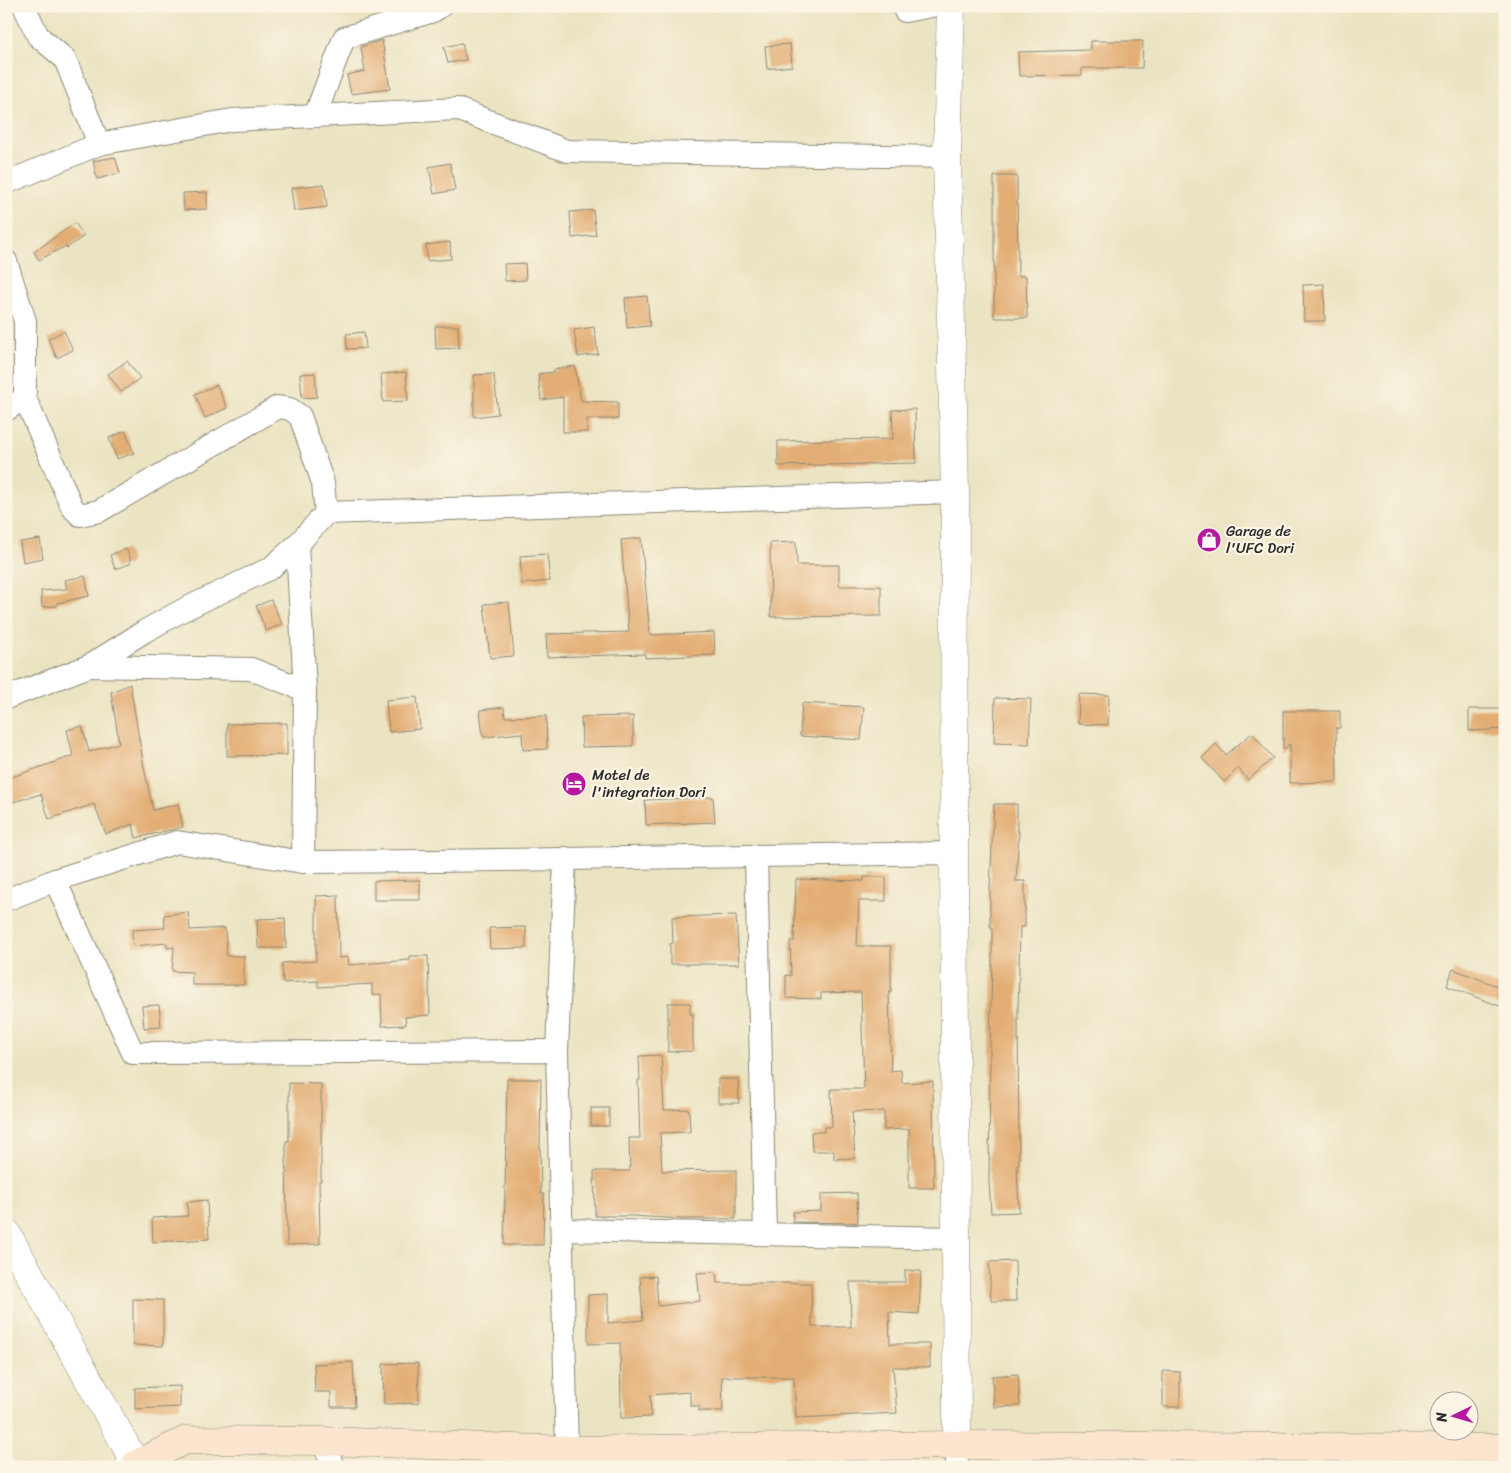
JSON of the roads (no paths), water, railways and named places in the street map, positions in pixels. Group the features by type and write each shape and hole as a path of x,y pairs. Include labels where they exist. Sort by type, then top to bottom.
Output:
{"main road":[{"path":"134,1466 186,1440 323,1441 567,1450 957,1456 1157,1456 1505,1448"}],"street":[{"path":"24,6 38,36 65,59 99,144"},
{"path":"315,116 344,38 433,11 441,6"},
{"path":"904,11 931,6"},
{"path":"951,6 947,157 955,492 954,852 957,1456"},
{"path":"6,183 99,144 232,120 457,108 567,151 947,157"},
{"path":"6,261 25,321 25,398 72,507 80,515 99,511 278,407 290,409 300,416 323,483 326,513"},
{"path":"6,410 25,398"},
{"path":"6,698 89,666 183,610 271,568 297,545 326,513 955,492"},
{"path":"297,545 306,690 303,862"},
{"path":"89,666 251,669 306,690"},
{"path":"6,900 55,880 177,842 303,862 954,852"},
{"path":"756,856 765,1234"},
{"path":"565,858 557,1051 567,1450"},
{"path":"55,880 133,1053 557,1051"},
{"path":"562,1230 956,1238"},
{"path":"6,1232 134,1466"},
{"path":"323,1441 333,1467"}],"place":[{"name":"Garage de l'UFC Dori","path":"1209,540"},
{"name":"Motel de l'integration Dori","path":"574,784"}]}
